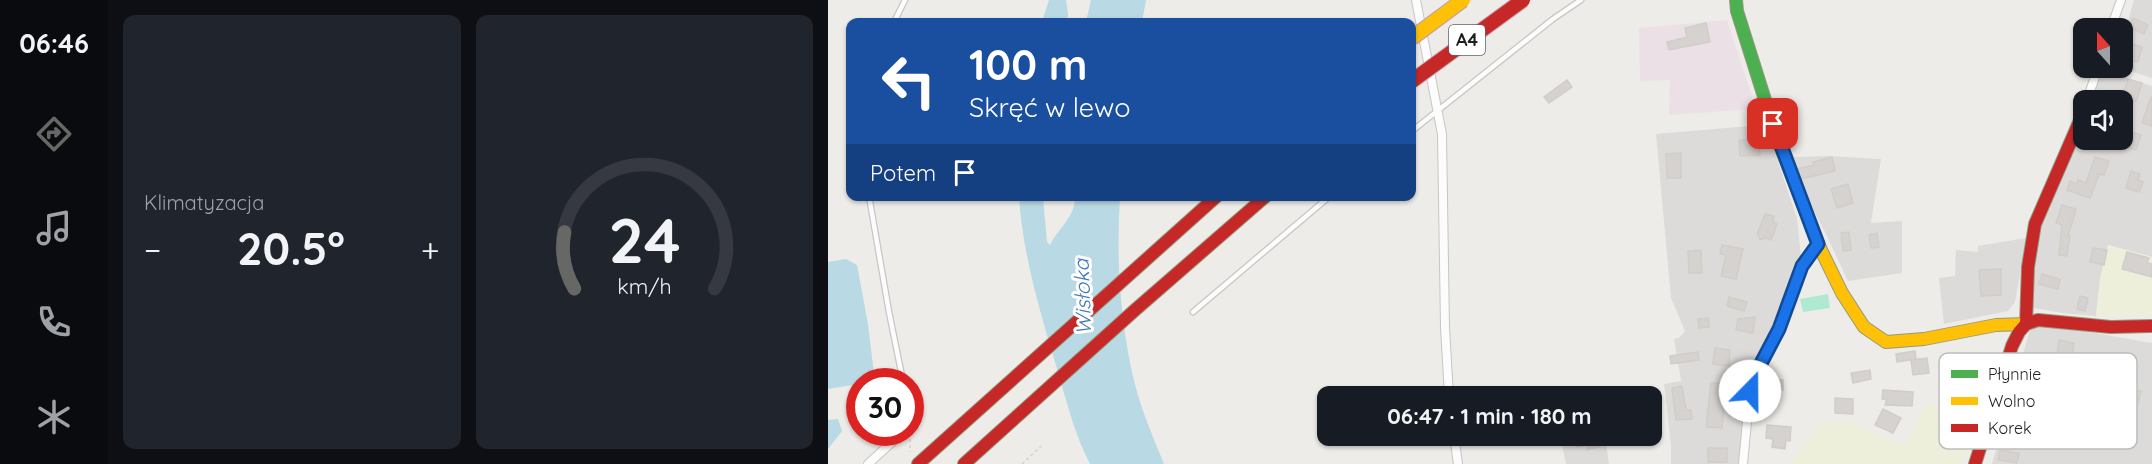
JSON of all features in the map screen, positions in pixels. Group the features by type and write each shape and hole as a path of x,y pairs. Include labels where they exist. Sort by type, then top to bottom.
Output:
{"main road":[{"name":"A4","path":"1416,35 1463,0"},
{"name":"A4","path":"1416,78 1523,0"},
{"path":"1736,0 1737,11 1773,124 1818,244 1853,313 1873,334 1885,342 1925,340 2008,322 2026,324 2038,320 2111,327 2152,326"},
{"path":"2010,353 2019,332 2026,324 2025,307 2030,255 2037,216 2073,140"},
{"path":"914,459 1211,201"},
{"path":"964,464 1260,201"},
{"path":"1975,464 1980,449"}],"street":[{"path":"1416,0 1439,109 1442,134 1445,327 1448,386"},
{"path":"2115,18 2121,0"},
{"path":"1743,464 1750,391 1758,369 1779,329 1802,266 1818,244"},
{"path":"868,464 888,446"},
{"path":"1456,446 1458,464"}],"lane":[{"path":"896,18 905,0"},
{"path":"1416,128 1553,19 1581,0"},
{"path":"870,201 900,368"},
{"path":"1193,312 1324,201"}],"path":[{"path":"1022,464 1041,446"}],"shaded area":[{"path":"2134,0 2152,0 2152,78 2133,72 2133,18 2129,18"},
{"path":"1727,20 1756,109 1669,115 1670,80 1640,81 1639,28"},
{"path":"2098,78 2126,78 2152,86 2152,257 2108,245 2100,279 2096,316 2030,307 2036,234 2041,214 2073,141 2073,150 2133,150 2133,90 2094,90"},
{"path":"1761,125 1766,127 1797,218 1801,257 1779,317 1753,364 1749,376 1740,464 1671,464 1664,384 1681,381 1674,339 1679,338 1685,331 1671,298 1656,134"},
{"path":"1793,157 1881,159 1871,223 1902,221 1902,273 1848,281 1800,185"},
{"path":"2026,238 2015,302 2008,311 1944,324 1939,278 1955,276 1956,250 1978,252 1978,246"},
{"path":"2032,322 2152,343 2152,464 1992,464 1996,449 2137,449 2137,353 2023,353"},
{"path":"1562,446 1607,446 1609,464 1566,464"}],"green space":[{"path":"2108,245 2152,257 2152,316 2096,316 2100,279"},
{"path":"1828,294 1830,308 1803,312 1800,299"},
{"path":"1927,403 1939,408 1939,449 1966,449 1960,464 1791,464 1820,422 1852,423 1905,446"}],"water":[{"path":"1049,0 1066,0 1068,18 1043,18"},
{"path":"1091,0 1146,0 1143,18 1087,18"},
{"name":"Wisłoka","path":"1019,201 1043,201 1047,242 1050,245 1069,217 1074,201 1120,201 1119,266 1125,336 1137,391 1164,464 1090,464 1072,419 1039,307"},
{"path":"846,259 857,265 873,368 846,368 846,386 828,389 828,262"},
{"path":"838,419 842,431 828,449 828,420"}],"building":[{"path":"2133,18 2148,25 2144,34 2133,29"},
{"path":"1706,23 1710,42 1669,50 1667,42 1687,37 1685,28"},
{"path":"2133,44 2142,47 2138,62 2133,61"},
{"path":"2128,79 2142,83 2136,102 2133,101 2133,90 2124,90"},
{"path":"1567,80 1572,87 1549,103 1544,97"},
{"path":"2152,98 2152,126 2142,123"},
{"path":"2133,132 2141,135 2136,150 2133,149"},
{"path":"1759,139 1760,155 1740,156 1739,140"},
{"path":"1681,153 1681,178 1667,178 1666,154"},
{"path":"1832,157 1835,171 1801,179 1797,169"},
{"path":"2095,157 2109,161 2104,175 2099,174 2090,198 2067,190 2070,181 2077,184 2078,180 2086,183"},
{"path":"2131,171 2140,174 2138,180 2143,182 2139,192 2126,188"},
{"path":"1848,184 1853,203 1837,208 1831,189"},
{"path":"2062,205 2076,209 2068,236 2070,236 2067,256 2059,255 2062,225 2056,223"},
{"path":"1765,214 1774,216 1773,222 1777,224 1771,240 1765,238 1760,240 1757,234"},
{"path":"1849,232 1851,250 1843,251 1841,233"},
{"path":"1877,233 1879,247 1871,248 1869,235"},
{"path":"1722,245 1743,249 1736,279 1721,276 1726,255 1720,254"},
{"path":"2093,248 2107,250 2104,265 2090,262"},
{"path":"1701,250 1702,273 1689,273 1688,251"},
{"path":"2127,252 2149,258 2147,263 2152,264 2152,277 2122,269"},
{"path":"2001,269 2001,295 1981,296 1979,270"},
{"path":"2042,274 2060,279 2058,289 2039,284"},
{"path":"2080,296 2088,298 2085,311 2077,309"},
{"path":"1729,297 1747,302 1744,311 1727,306"},
{"path":"1755,317 1753,333 1736,330 1738,319"},
{"path":"1708,318 1709,327 1699,328 1698,319"},
{"path":"2059,340 2074,343 2073,353 2057,353"},
{"path":"1715,348 1730,350 1729,366 1713,364"},
{"path":"1915,351 1916,359 1897,362 1896,354"},
{"path":"1698,352 1699,360 1671,364 1670,356"},
{"path":"1927,358 1929,373 1913,375 1911,360"},
{"path":"1870,370 1871,379 1853,383 1851,373"},
{"path":"1773,379 1783,380 1783,390 1772,389"},
{"path":"1711,383 1726,384 1722,428 1706,427"},
{"path":"1682,386 1686,410 1691,410 1692,419 1676,420 1672,388"},
{"path":"1883,390 1913,392 1912,406 1885,405 1887,400 1882,399"},
{"path":"2137,390 2141,391 2137,403"},
{"path":"1835,398 1853,399 1853,414 1835,413"},
{"path":"1883,409 1901,418 1893,433 1875,425"},
{"path":"1767,425 1791,427 1790,441 1786,440 1785,449 1772,447 1773,439 1766,438"},
{"path":"1587,446 1599,446 1599,447 1587,450"},
{"path":"1708,448 1727,448 1727,462 1708,462"},
{"path":"2000,450 2019,453 2017,463 1998,460"}],"traffic: fast":[{"path":"1736,0 1737,11 1777,138 1820,248"}],"traffic: slow":[{"path":"1416,35 1463,0"},
{"path":"1820,248 1842,293 1864,327 1886,342 1924,339 1996,325 2026,324"}],"traffic: jam":[{"path":"1416,78 1523,0"},
{"path":"2026,324 2028,267 2035,224 2073,136"},
{"path":"918,464 1211,201"},
{"path":"964,464 1260,201"},
{"path":"2010,353 2019,332 2026,324 2038,320 2111,327 2152,326"},
{"path":"1975,464 1980,449"}],"route":[{"path":"1750,391 1758,369 1779,329 1802,266 1818,244 1773,124"}]}
